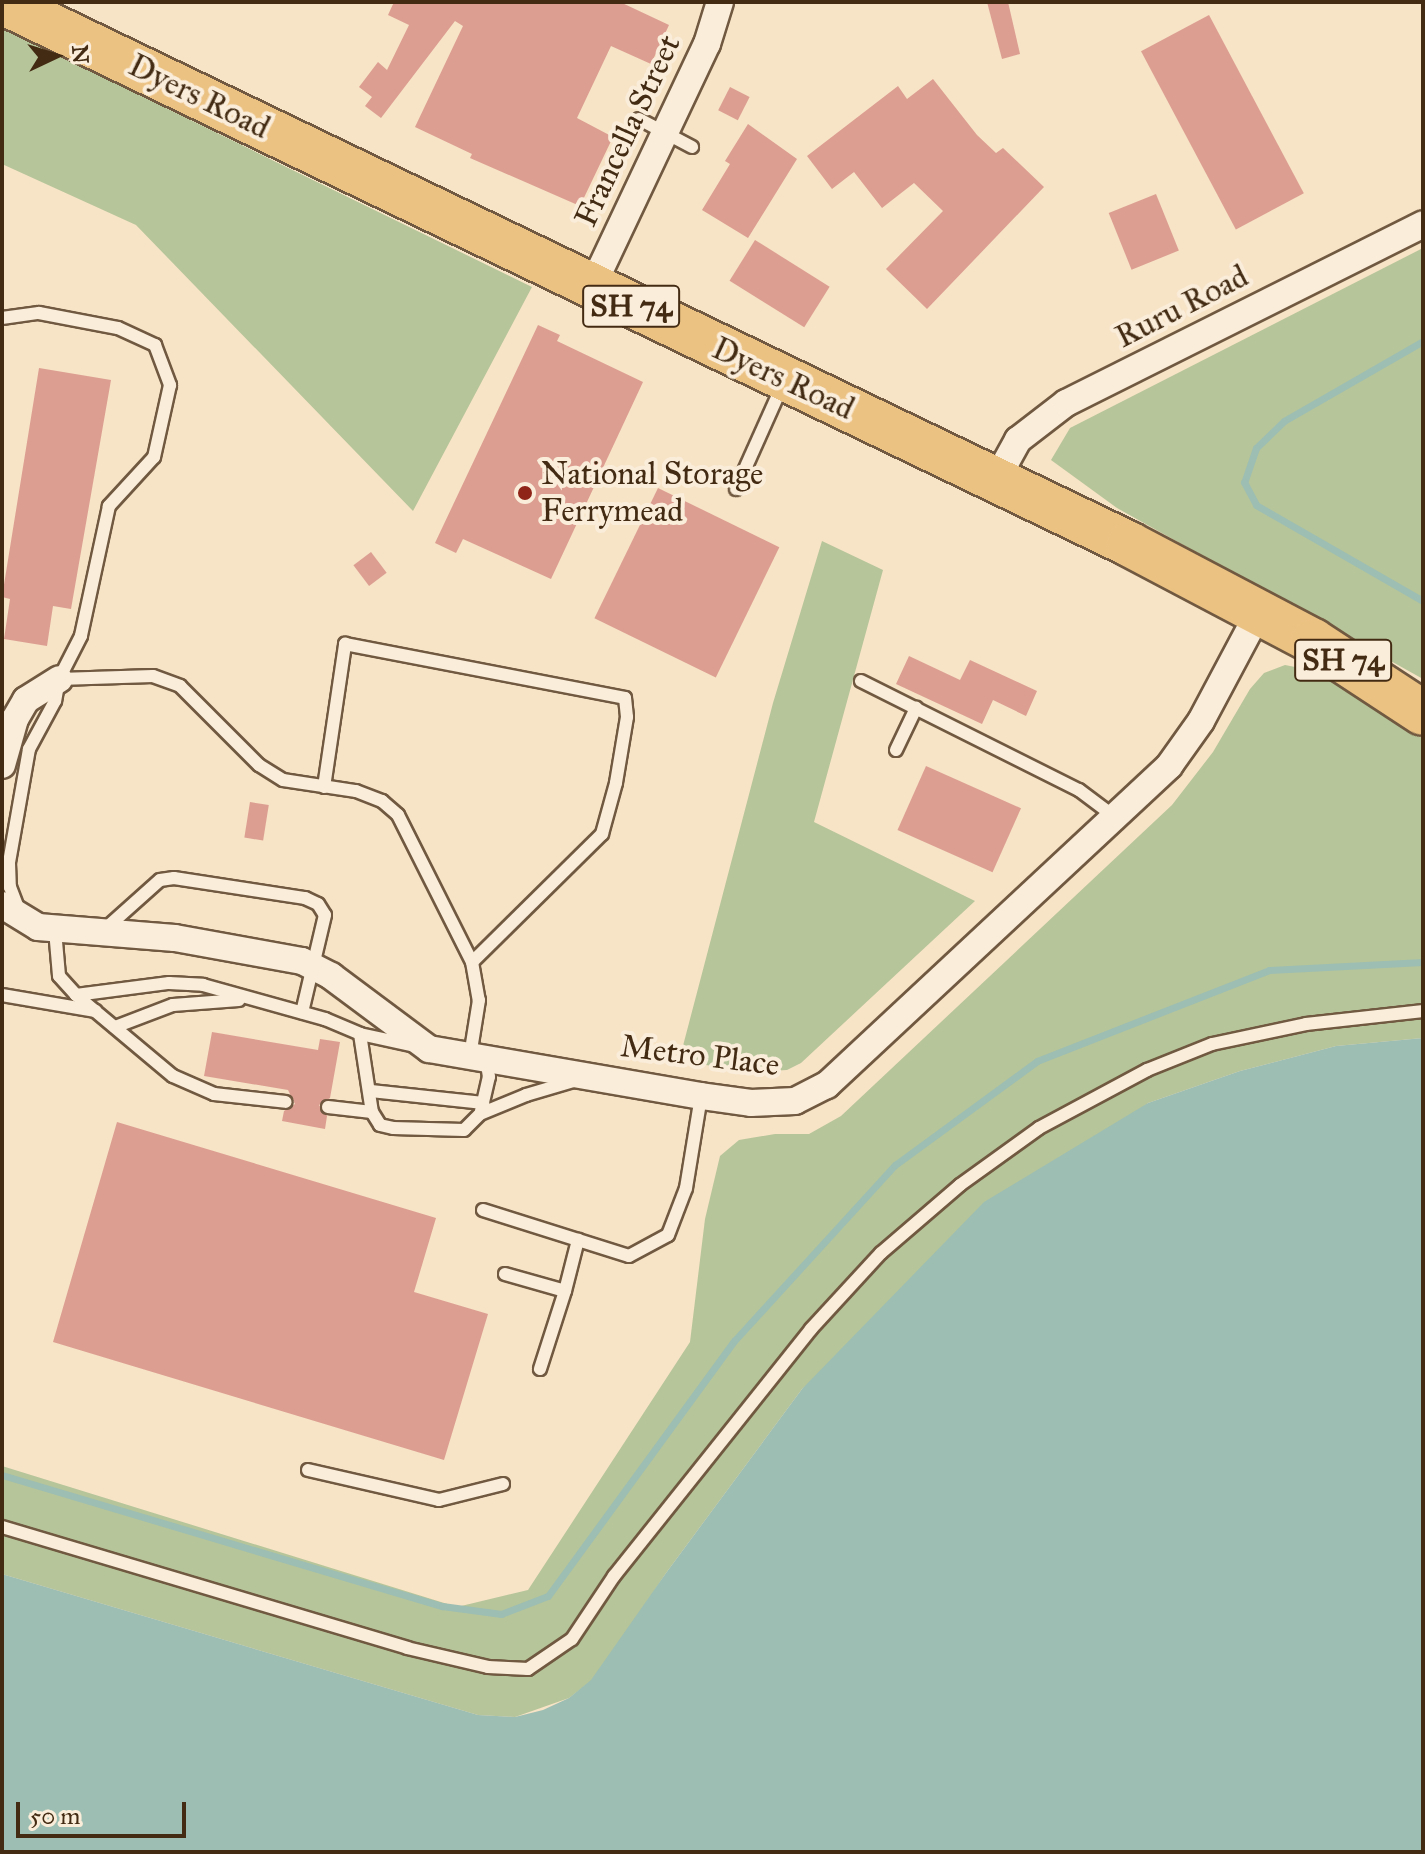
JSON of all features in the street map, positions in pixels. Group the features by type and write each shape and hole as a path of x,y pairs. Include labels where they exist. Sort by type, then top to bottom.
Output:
{"highway":[{"name":"Dyers Road","path":"2,2 996,480 1313,641 1423,713"}],"street":[{"name":"Francella Street","path":"592,287 707,44 717,3"},
{"name":"Ruru Road","path":"996,480 1018,440 1033,425 1066,403 1423,224"},
{"name":"Metro Place","path":"2,905 46,929 175,938 279,956 314,966 429,1049 701,1096 776,1104 809,1096 827,1085 1117,818 1182,748 1259,612"},
{"path":"2,765 15,719 26,700 59,679"}],"lane":[{"path":"639,119 692,147"},
{"path":"2,318 39,313 118,328 155,345 170,385 154,457 109,506 81,636 59,679 55,701 29,749 9,863 10,887 16,906 46,929 59,976 76,995 173,1076 214,1094 286,1102"},
{"path":"736,489 785,380"},
{"path":"324,787 345,644 625,698 627,717 616,783 602,834 472,962"},
{"path":"59,679 153,676 180,686 259,765 283,780 356,791 382,801 398,815 472,962 479,1000 478,1058 489,1077 482,1108 464,1130 380,1125 372,1112 360,1034"},
{"path":"861,681 1079,790 1117,818"},
{"path":"896,750 916,708"},
{"path":"98,935 160,880 174,878 305,898 318,904 325,915 302,1012"},
{"path":"76,995 187,984 302,1012 360,1034 429,1049"},
{"path":"2,995 96,1011"},
{"path":"115,1027 173,1005 250,1000"},
{"path":"2,1527 407,1648 488,1667 528,1669 572,1639 659,1516 811,1329 881,1253 960,1185 1039,1128 1147,1070 1212,1044 1306,1024 1423,1011"},
{"path":"371,1091 482,1108 592,1076"},
{"path":"483,1210 629,1256 668,1235 686,1188 701,1096"},
{"path":"328,1107 372,1112"},
{"path":"540,1369 578,1240"},
{"path":"505,1274 565,1291"},
{"path":"308,1470 439,1500 503,1484"}],"green space":[{"path":"2,28 532,287 413,511 136,225 2,164"},
{"path":"1423,248 1423,679 1117,508 1051,460 1070,428"},
{"path":"822,541 883,570 814,822 975,901 801,1063 787,1070 753,1072 679,1061 773,703"},
{"path":"1285,665 1310,670 1343,685 1423,739 1423,1038 1336,1046 1240,1071 1148,1103 802,1389 666,1573 616,1648 591,1681 569,1698 515,1717 478,1715 2,1574 2,1466 457,1607 528,1590 690,1342 705,1219 720,1156 739,1140 775,1134 809,1134 841,1116 1172,805 1213,752 1250,689 1264,673"}],"water":[{"path":"1423,1038 1423,1852 2,1852 2,1574 478,1715 515,1717 543,1710 569,1698 591,1680 802,1389 984,1202 1148,1103 1240,1071 1336,1046"}],"building":[{"path":"394,2 620,2 669,25 651,64 611,46 577,118 613,137 580,206 470,158 472,154 415,127 463,26 455,21 381,118 365,106 372,97 359,87 378,62 387,70 409,25 388,15"},
{"path":"987,2 1008,2 1020,54 1002,59"},
{"path":"1209,15 1304,193 1236,230 1141,51"},
{"path":"933,79 977,135 996,153 1003,148 1044,187 927,309 886,269 943,211 914,183 882,208 854,172 832,189 807,156 898,86 907,99"},
{"path":"730,87 750,97 738,120 718,110"},
{"path":"748,124 797,159 748,238 702,210 730,164 725,161"},
{"path":"1156,194 1179,251 1132,270 1109,213"},
{"path":"755,240 830,287 804,327 730,281"},
{"name":"National Storage Ferrymead","path":"538,325 560,335 557,341 643,382 551,579 463,539 456,553 435,543"},
{"path":"39,368 111,380 71,609 53,606 47,646 4,639 10,599 2,597"},
{"path":"658,488 779,547 716,678 594,618"},
{"path":"371,552 387,573 369,586 353,565"},
{"path":"909,656 960,680 970,660 1037,691 1026,716 993,700 982,724 896,684"},
{"path":"926,766 1021,808 993,872 898,830"},
{"path":"250,802 269,805 263,841 244,838"},
{"path":"212,1032 318,1050 320,1039 340,1042 330,1098 319,1105 327,1116 325,1129 282,1121 284,1111 295,1104 288,1090 204,1076"},
{"path":"117,1122 436,1218 414,1292 488,1314 444,1460 53,1342"}],"waterway":[{"path":"1423,341 1284,421 1256,448 1244,482 1256,505 1423,601"},
{"path":"2,1475 442,1606 501,1614 548,1596 735,1340 895,1165 1037,1061 1269,970 1423,962"}],"place":[{"name":"National Storage Ferrymead","path":"525,493"}]}
